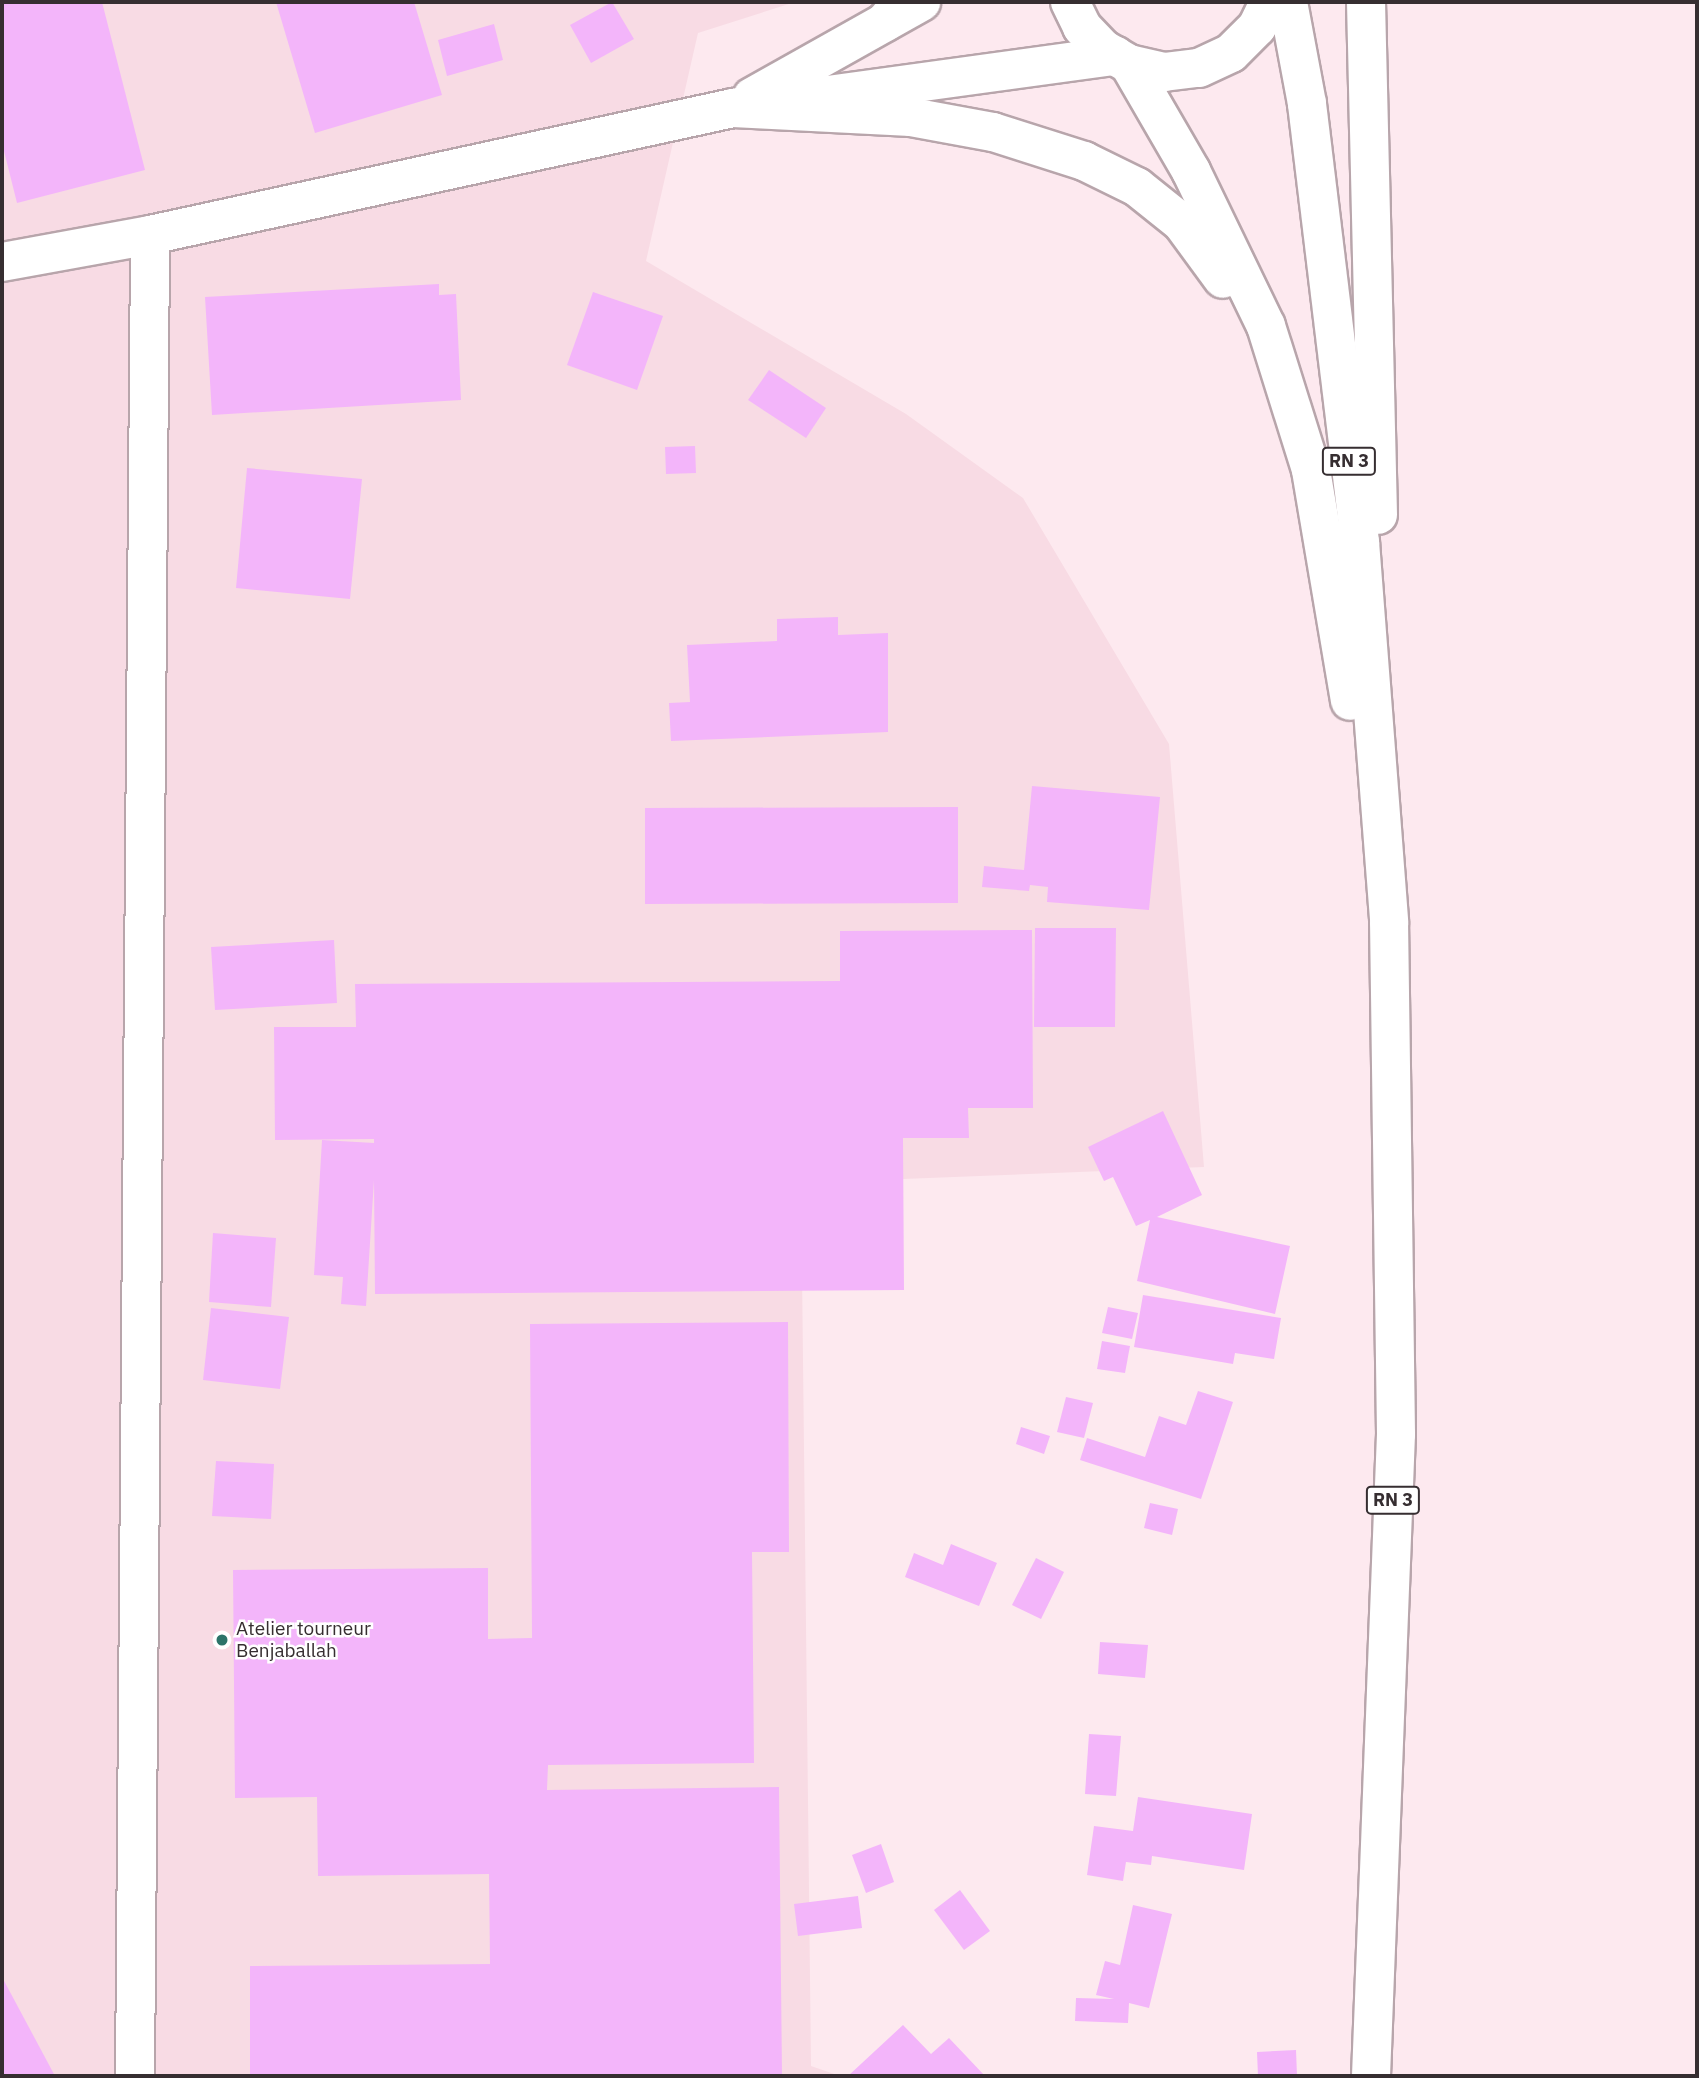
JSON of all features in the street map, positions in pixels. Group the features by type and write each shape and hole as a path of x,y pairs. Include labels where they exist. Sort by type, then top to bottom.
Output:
{"main road":[{"path":"733,108 893,12 921,2"},
{"path":"1070,2 1083,27 1122,60"},
{"path":"2,262 150,235 733,108 1122,60 1164,72 1199,68 1231,52 1257,27 1269,2"},
{"name":"RN 3","path":"1289,2 1307,104 1360,542 1389,923 1396,1434 1371,2076"},
{"path":"1366,2 1389,923"},
{"name":"RN 3","path":"1122,60 1191,171 1266,327 1311,470 1389,923"},
{"path":"733,108 911,117 993,132 1084,161 1137,187 1182,223 1220,274 1286,392"},
{"path":"135,2076 150,235"}],"shaded area":[{"path":"2,2 795,2 698,33 646,261 906,414 1023,498 1169,744 1204,1167 801,1183 811,2066 840,2076 2,2076"}],"building":[{"path":"2,2 102,2 145,170 17,203 2,143"},
{"path":"276,2 414,2 442,95 315,133"},
{"path":"612,2 634,39 591,63 570,25"},
{"path":"494,24 503,60 447,76 438,40"},
{"path":"439,284 439,295 456,294 461,400 212,415 205,297"},
{"path":"593,292 663,316 637,390 567,365"},
{"path":"769,370 826,408 806,438 748,400"},
{"path":"695,446 696,473 666,474 665,447"},
{"path":"247,468 362,479 350,599 236,588"},
{"path":"838,617 838,635 888,633 888,732 671,741 669,703 690,702 687,645 777,641 777,619"},
{"path":"1032,786 1160,797 1149,910 1047,902 1048,887 1030,885 1029,891 982,887 984,866 1024,870"},
{"path":"958,807 958,903 645,904 645,808"},
{"path":"1035,928 1116,928 1115,1027 1034,1027"},
{"path":"1032,930 1033,1108 968,1108 969,1138 903,1138 904,1290 375,1294 374,1180 366,1306 341,1304 343,1277 314,1275 322,1140 374,1143 374,1139 275,1140 274,1027 356,1027 355,984 840,981 840,931"},
{"path":"334,940 337,1003 215,1010 211,947"},
{"path":"1163,1111 1202,1195 1157,1217 1290,1246 1275,1314 1137,1281 1150,1220 1136,1226 1113,1177 1104,1181 1088,1147"},
{"path":"213,1233 276,1238 271,1307 209,1302"},
{"path":"1143,1295 1281,1318 1274,1359 1235,1353 1233,1364 1134,1347"},
{"path":"1108,1307 1138,1313 1132,1339 1102,1333"},
{"path":"211,1308 289,1317 280,1389 203,1380"},
{"path":"788,1322 789,1552 752,1552 754,1763 548,1765 547,1790 779,1787 782,2076 250,2076 250,1966 490,1964 489,1874 318,1876 317,1797 235,1798 233,1570 488,1568 488,1639 532,1638 530,1324"},
{"path":"1102,1341 1130,1346 1125,1373 1097,1369"},
{"path":"1198,1391 1233,1402 1201,1499 1080,1460 1087,1438 1145,1457 1159,1416 1186,1425"},
{"path":"1066,1397 1093,1403 1084,1438 1057,1432"},
{"path":"1021,1427 1050,1436 1044,1454 1016,1444"},
{"path":"216,1461 274,1464 271,1519 212,1516"},
{"path":"1150,1503 1178,1509 1172,1535 1144,1528"},
{"path":"951,1544 997,1563 979,1606 905,1577 914,1553 943,1565"},
{"path":"1036,1558 1064,1572 1041,1619 1012,1605"},
{"path":"1100,1642 1148,1645 1145,1678 1098,1674"},
{"path":"1089,1734 1121,1736 1116,1796 1085,1794"},
{"path":"1138,1797 1252,1814 1244,1870 1152,1856 1151,1865 1126,1862 1123,1881 1087,1875 1094,1826 1133,1831"},
{"path":"881,1844 894,1882 866,1893 852,1855"},
{"path":"960,1890 990,1931 964,1950 934,1910"},
{"path":"858,1896 862,1928 798,1936 794,1904"},
{"path":"1133,1905 1172,1914 1149,2008 1129,2003 1128,2023 1075,2021 1076,1998 1114,1999 1096,1995 1105,1961 1120,1965"},
{"path":"2,1977 55,2076 2,2076"},
{"path":"903,2025 931,2054 949,2038 985,2076 848,2076"},
{"path":"1296,2050 1297,2076 1258,2076 1257,2052"}],"place":[{"name":"Atelier tourneur Benjaballah","path":"222,1640"}]}
